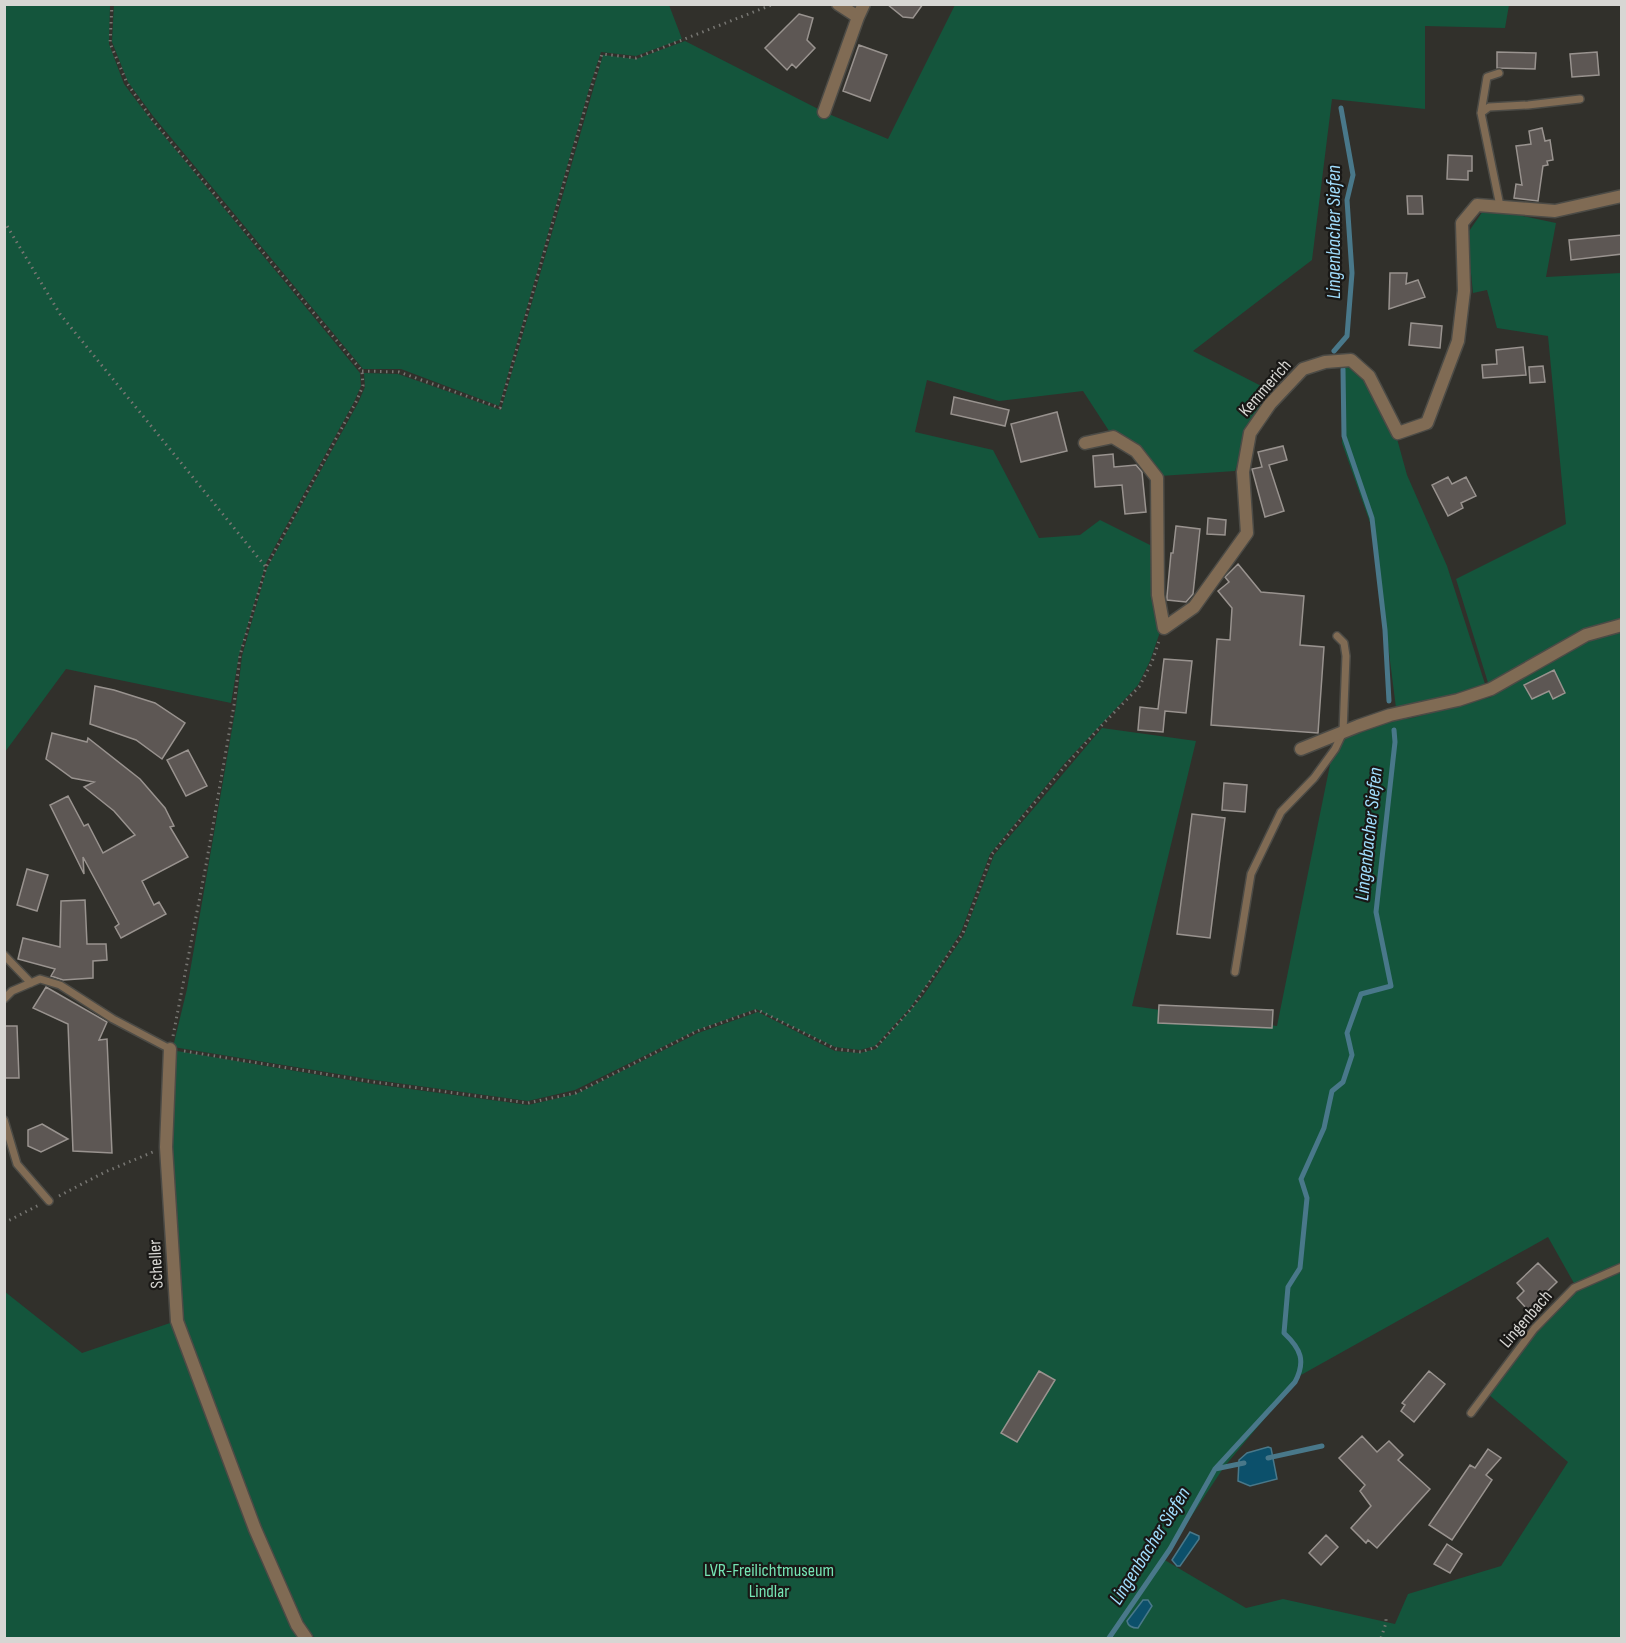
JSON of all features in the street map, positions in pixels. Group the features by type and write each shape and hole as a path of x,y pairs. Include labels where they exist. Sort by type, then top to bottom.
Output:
{"street":[{"path":"838,4 858,17"},
{"path":"824,112 864,4"},
{"name":"Kemmerich","path":"1164,628 1194,607 1246,533 1243,472 1250,433 1270,404 1303,369 1325,362 1351,360 1370,376 1398,433 1427,423 1458,341 1464,291 1461,223 1477,205 1555,211 1622,196"},
{"path":"1084,443 1113,437 1136,451 1157,478 1158,595 1164,628"},
{"path":"1301,749 1390,715 1458,700 1491,689 1586,635 1622,625"},
{"name":"Scheller","path":"170,1049 166,1147 177,1321 255,1529 297,1625 306,1638"}],"lane":[{"path":"1499,73 1487,77 1481,113 1500,206"},
{"path":"1481,113 1489,107 1580,99"},
{"path":"1235,972 1251,874 1281,812 1314,778 1335,749 1342,732 1346,656 1344,644 1337,636"},
{"path":"4,955 31,983"},
{"path":"4,999 12,992 40,979 60,985 113,1020 170,1049"},
{"path":"4,1120 17,1164 49,1200"},
{"name":"Lingenbach","path":"1472,1413 1534,1329 1574,1288 1622,1267"}],"path":[{"path":"112,4 110,43 127,83 151,118 362,371 363,386 266,567 240,655 234,705 206,865 170,1049 374,1082 528,1103 576,1093 697,1031 758,1010 836,1049 861,1052 876,1047 917,1001 963,933 992,854 1079,750 1139,687 1152,662 1164,628"},
{"path":"362,371 399,372 500,408 602,54 636,58 774,4"},
{"path":"4,221 60,314 266,567"},
{"path":"4,1223 105,1172 166,1147"},
{"path":"1381,1638 1386,1617"}],"green space":[{"path":"5,4 110,5 109,44 124,84 151,120 360,373 361,386 266,563 239,655 231,703 66,669 5,752"},
{"path":"114,4 669,5 682,39 636,56 601,52 499,406 401,369 363,369 153,116 128,82 112,42"},
{"path":"955,5 1509,5 1505,28 1425,26 1425,109 1332,99 1312,260 1193,351 1277,394 1248,431 1235,471 1160,476 1111,434 1083,391 999,401 927,380 915,432 993,450 1039,538 1080,535 1100,520 1154,547 1161,629 1150,661 1138,685 1064,764 990,854 961,932 910,1008 875,1046 860,1050 835,1047 756,1009 697,1030 575,1090 528,1101 375,1080 173,1047 187,989 236,706 242,656 267,568 358,403 365,387 364,373 398,374 501,410 603,55 636,59 685,41 824,112 888,139"},
{"path":"1483,211 1499,211 1556,223 1546,277 1621,273 1621,623 1489,686 1456,579 1566,524 1548,336 1497,328 1487,290 1473,293 1467,234"},
{"path":"1343,363 1350,364 1367,378 1396,435 1407,475 1447,566 1486,687 1396,708 1374,534 1342,443"},
{"name":"LVR-Freilichtmuseum Lindlar","path":"1621,627 1621,1264 1575,1285 1548,1237 1301,1375 1224,1467 1163,1559 1246,1608 1283,1599 1395,1624 1408,1594 1501,1566 1568,1462 1488,1394 1536,1331 1576,1290 1621,1270 1621,1638 315,1638 305,1625 258,1529 180,1321 168,1147 171,1050 373,1084 528,1105 576,1094 698,1033 758,1012 835,1051 860,1053 876,1049 923,996 964,935 994,855 1102,728 1196,741 1132,1006 1277,1026 1335,740 1389,721 1412,718 1491,697 1523,674 1587,637"},
{"path":"4,1291 82,1353 173,1322 283,1609 303,1638 5,1638"}],"water":[{"path":"1271,1448 1277,1479 1250,1486 1238,1481 1239,1460 1247,1453"},
{"path":"1190,1532 1199,1536 1199,1539 1180,1566 1177,1566 1172,1560"},
{"path":"1143,1600 1148,1600 1152,1606 1138,1628 1132,1627 1127,1621"}],"building":[{"path":"887,4 923,4 913,18 903,17"},
{"path":"799,14 813,18 807,40 815,48 796,68 792,64 787,70 765,48"},
{"path":"859,45 887,55 870,101 843,91"},
{"path":"1497,52 1536,53 1535,69 1497,68"},
{"path":"1597,52 1599,75 1572,77 1570,54"},
{"path":"1542,128 1545,141 1550,140 1553,160 1547,161 1548,165 1543,166 1538,201 1514,198 1516,184 1522,185 1516,146 1531,144 1529,131"},
{"path":"1448,155 1472,156 1472,171 1468,171 1468,180 1447,179"},
{"path":"1407,196 1422,196 1423,214 1408,214"},
{"path":"1622,235 1622,254 1571,260 1569,240"},
{"path":"1390,273 1407,273 1406,284 1418,280 1425,297 1389,309"},
{"path":"1411,323 1442,326 1440,348 1409,345"},
{"path":"1523,347 1526,375 1483,378 1482,365 1497,364 1496,350"},
{"path":"1543,366 1545,382 1530,383 1529,367"},
{"path":"954,397 1009,410 1005,426 951,414"},
{"path":"1057,412 1067,451 1021,462 1011,424"},
{"path":"1283,446 1287,460 1269,465 1284,511 1265,517 1252,469 1262,467 1258,452"},
{"path":"1113,454 1114,467 1136,465 1142,472 1146,512 1125,514 1122,485 1095,487 1093,456"},
{"path":"1448,477 1452,484 1466,477 1476,496 1461,503 1463,508 1448,516 1432,485"},
{"path":"1208,518 1226,520 1225,535 1207,534"},
{"path":"1176,526 1200,529 1193,594 1186,602 1167,600"},
{"path":"1238,564 1261,592 1304,596 1300,645 1324,647 1318,733 1211,725 1217,639 1230,640 1232,608 1218,591 1229,582 1225,577"},
{"path":"1164,659 1192,661 1186,713 1165,711 1163,732 1138,730 1140,707 1158,709"},
{"path":"1554,670 1565,693 1553,699 1549,691 1532,699 1524,685"},
{"path":"95,686 155,703 185,723 162,759 136,740 90,724"},
{"path":"52,733 87,742 88,738 140,779 165,808 174,826 170,827 188,857 142,881 154,905 159,902 166,914 121,938 115,927 119,924 83,857 84,874 50,805 68,796 84,826 88,824 103,853 135,835 114,811 84,787 94,782 72,778 46,759"},
{"path":"188,750 207,786 186,796 167,760"},
{"path":"1224,783 1247,785 1245,812 1222,810"},
{"path":"1192,814 1225,818 1210,938 1177,934"},
{"path":"27,869 48,875 37,911 17,905"},
{"path":"85,900 87,944 106,944 107,960 93,961 93,978 63,980 51,976 55,969 18,959 23,938 60,947 61,901"},
{"path":"46,987 107,1022 99,1040 107,1039 112,1153 73,1151 68,1024 33,1008"},
{"path":"1159,1005 1273,1010 1272,1028 1158,1023"},
{"path":"4,1026 17,1026 19,1078 4,1078"},
{"path":"42,1124 68,1139 41,1152 28,1146 28,1130"},
{"path":"1538,1263 1557,1282 1528,1310 1517,1298 1524,1291 1517,1283"},
{"path":"1039,1371 1055,1380 1017,1442 1001,1433"},
{"path":"1429,1371 1445,1384 1414,1422 1401,1411 1405,1405 1402,1403"},
{"path":"1362,1436 1377,1452 1389,1441 1403,1455 1398,1460 1430,1489 1377,1548 1368,1540 1366,1543 1351,1528 1371,1506 1360,1491 1365,1485 1339,1458"},
{"path":"1488,1449 1501,1458 1486,1475 1492,1480 1452,1540 1429,1525 1470,1465 1475,1468"},
{"path":"1326,1535 1338,1547 1321,1565 1309,1553"},
{"path":"1447,1544 1462,1554 1450,1573 1434,1564"}],"waterway":[{"name":"Lingenbacher Siefen","path":"1334,351 1347,336 1352,273 1347,200 1353,175 1341,108"},
{"name":"Lingenbacher Siefen","path":"1343,369 1344,436 1372,518 1385,630 1389,701"},
{"name":"Lingenbacher Siefen","path":"1215,1469 1295,1382 1300,1368 1298,1350 1284,1333 1288,1287 1300,1268 1307,1198 1301,1179 1324,1128 1332,1091 1343,1082 1352,1055 1347,1033 1361,994 1391,986 1376,912 1395,742 1394,730"},
{"name":"Lingenbacher Siefen","path":"1268,1458 1322,1446"},
{"name":"Lingenbacher Siefen","path":"1109,1638 1170,1549 1215,1469 1244,1463"}]}
